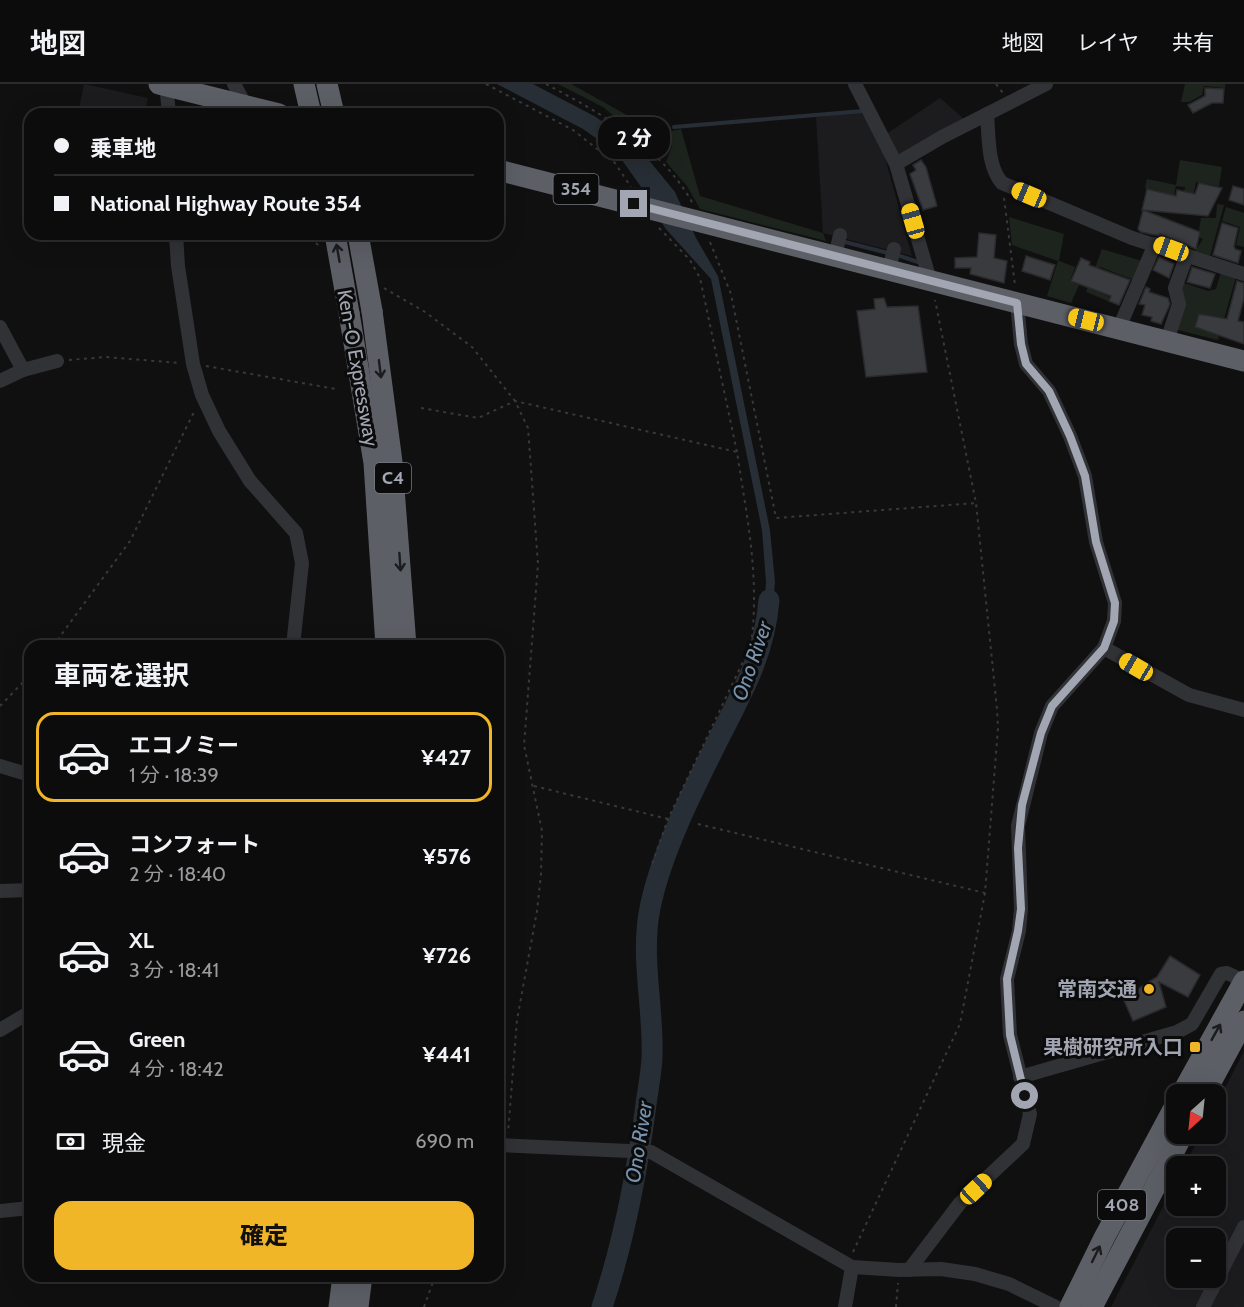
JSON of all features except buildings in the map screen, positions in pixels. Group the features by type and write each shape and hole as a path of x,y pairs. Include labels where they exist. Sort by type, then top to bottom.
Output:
{"highway":[{"path":"163,84 254,108"},
{"path":"304,84 310,108"},
{"path":"327,84 333,108"},
{"name":"354","path":"504,172 648,213 698,222 835,256 1244,361"},
{"name":"Ken-O Expressway","path":"359,240 372,310 392,462 406,640"},
{"name":"Ken-O Expressway","path":"332,243 349,313 374,463 386,640"},
{"path":"1187,1084 1244,981"},
{"path":"1210,1084 1244,1021"},
{"name":"408","path":"1070,1307 1166,1123"},
{"name":"408","path":"1092,1307 1178,1144"},
{"path":"339,1307 342,1282"},
{"path":"358,1307 361,1282"}],"street":[{"path":"163,84 168,108"},
{"path":"234,84 246,106"},
{"path":"855,84 896,164 930,280"},
{"path":"896,164 1046,84"},
{"path":"987,114 991,160 1002,183 1132,238 1244,274"},
{"path":"835,256 840,235"},
{"path":"176,240 178,266 193,364 202,395 219,431 250,481 296,533 302,563 294,640"},
{"path":"1119,328 1155,244"},
{"path":"890,270 894,249"},
{"path":"1167,341 1179,304 1175,288 1187,255"},
{"path":"904,1270 960,1203 1023,1144 1030,1114 1010,1035 1007,979 1021,909 1018,848 1022,805 1041,733 1052,706 1104,648 1114,621 1115,603 1096,542 1085,476 1049,391 1026,364 1021,344 1017,303"},
{"path":"0,327 23,370"},
{"path":"0,381 23,370 57,361"},
{"path":"1104,648 1189,695 1244,711"},
{"path":"0,766 24,773"},
{"path":"0,891 24,890"},
{"path":"1020,1077 1178,1032 1192,1024 1221,975 1227,973 1244,981"},
{"path":"0,1030 24,1016"},
{"path":"504,1146 651,1152 852,1267 904,1270 941,1269 975,1274 1009,1284 1056,1307"},
{"path":"0,1211 24,1209"},
{"path":"1203,1307 1244,1227"},
{"path":"845,1307 852,1267"}],"path":[{"path":"486,84 573,130 604,153 615,163 648,213 690,260 700,278 737,452 755,567 755,617 751,645 668,819 651,867"},
{"path":"546,84 598,112 660,160 687,193 731,294 776,518 976,503"},
{"path":"1002,183 1017,303"},
{"path":"852,1267 851,1255 960,1024 985,893 998,728 976,503 930,280"},
{"path":"382,287 425,312 472,347 515,401 528,428 538,564 524,744 542,831 541,874 537,911 517,1020 510,1125 504,1141"},
{"path":"57,361 105,357 193,364 336,389"},
{"path":"57,640 130,541 202,395"},
{"path":"421,408 478,418 515,401 737,452"},
{"path":"0,706 24,681"},
{"path":"534,786 668,819"},
{"path":"698,824 985,893"},
{"path":"896,1307 904,1270"},
{"path":"424,1307 433,1282"}],"shaded area":[{"path":"84,84 148,98 146,108 79,108"},
{"path":"497,84 533,84 596,117 643,153 675,192 696,238 718,276 770,530 775,582 771,631 763,627 766,582 762,530 711,279 665,228 646,194 617,153 583,129"},
{"path":"558,84 571,84 645,125 666,123 667,145 661,155 603,107"},
{"path":"1185,84 1225,84 1225,88 1204,86 1202,95 1189,102 1181,102"},
{"path":"940,98 965,120 901,155 897,154 885,135"},
{"path":"861,112 884,154 912,256 823,233 816,117"},
{"path":"681,129 700,196 823,233 826,241 700,209 687,186 666,162 672,146 672,131"},
{"path":"1180,160 1222,167 1219,186 1196,182 1192,201 1183,199 1185,187 1176,186 1173,199 1163,197 1163,192 1145,188 1147,179 1176,185"},
{"path":"1217,204 1224,205 1210,256 1195,251 1203,239 1198,237 1201,231 1199,230 1201,218 1216,218"},
{"path":"1226,207 1244,213 1244,247 1236,245 1240,227 1222,221"},
{"path":"1009,217 1064,234 1059,261 1075,267 1070,281 1079,285 1071,303 1047,296 1058,261 1012,245"},
{"path":"1102,249 1142,261 1134,280 1100,267 1091,289 1110,297 1108,301 1086,292"},
{"path":"1221,272 1236,277 1218,340 1174,329 1181,282 1208,291 1216,289"},
{"path":"1244,1051 1244,1307 1111,1307 1166,1201 1166,1216 1226,1216 1226,1156 1190,1156 1196,1144 1226,1144 1226,1086"}],"waterway":[{"path":"674,127 863,111"},
{"path":"644,130 664,128"},
{"path":"845,242 888,253"},
{"path":"900,256 918,262"},
{"name":"Ono River","path":"602,1307 628,1211 651,1071 652,1039 646,945 650,908 662,866 679,822 751,672 763,638 769,600"}],"place":[{"name":"常南交通","path":"1149,989"},
{"name":"果樹研究所入口","path":"1195,1047"}],"route":[{"path":"634,204 1017,303 1021,344 1026,364 1049,391 1085,476 1096,542 1115,603 1114,621 1104,648 1052,706 1041,733 1018,826 1021,909 1007,979 1010,1035 1025,1096"}]}
